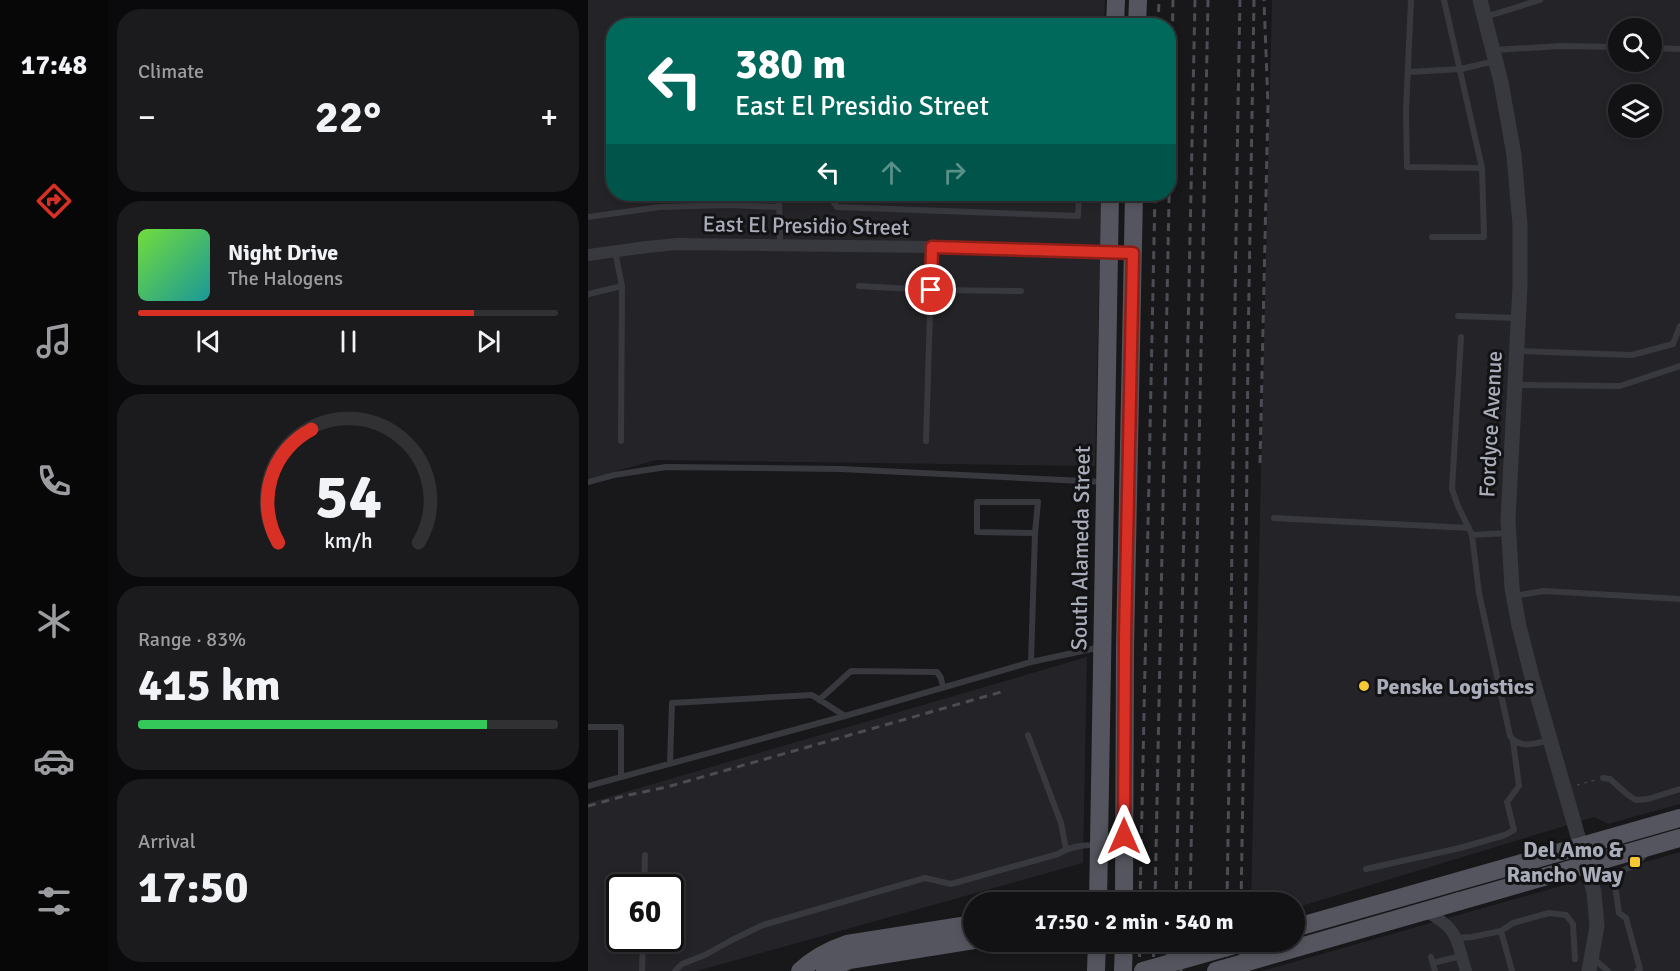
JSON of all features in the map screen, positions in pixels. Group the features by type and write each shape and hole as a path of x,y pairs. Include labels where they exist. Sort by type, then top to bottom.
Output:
{"main road":[{"path":"1115,18 1116,0"},
{"path":"1137,18 1138,0"},
{"name":"South Alameda Street","path":"1098,892 1110,201"},
{"name":"South Alameda Street","path":"1120,892 1134,201"},
{"path":"1102,646 1125,648"},
{"path":"1305,932 1454,882 1680,818"},
{"path":"1216,971 1680,838"},
{"path":"800,971 814,958 846,944 963,926"},
{"path":"825,971 849,960 963,942"},
{"path":"1096,971 1097,952"},
{"path":"1123,971 1124,952"},
{"path":"1143,971 1210,952"}],"street":[{"name":"Fordyce Avenue","path":"1480,0 1494,55 1514,155 1518,192 1520,235 1518,318 1509,479 1509,555 1522,636 1594,892 1597,926 1590,964"},
{"name":"East El Presidio Street","path":"588,255 677,244 932,247 1133,253"},
{"path":"1305,933 1420,908 1442,920 1454,932 1466,971"}],"lane":[{"path":"1411,0 1406,111 1407,167 1482,168"},
{"path":"1432,237 1484,237 1482,168 1444,0"},
{"path":"1485,17 1540,0"},
{"path":"1409,72 1461,69 1494,55 1561,46 1608,47"},
{"path":"1662,48 1680,49"},
{"path":"779,201 780,244"},
{"path":"833,201 837,207 1078,216 1079,201"},
{"path":"588,217 660,207 779,207"},
{"path":"926,441 932,247"},
{"path":"615,250 622,286 621,441"},
{"path":"588,294 622,286"},
{"path":"859,286 1021,291"},
{"path":"1458,316 1518,318"},
{"path":"1516,351 1632,355 1673,344 1680,326"},
{"path":"1366,869 1460,848 1514,831 1507,801 1520,786 1514,741 1509,731 1479,593 1471,531 1452,489 1461,337"},
{"path":"1514,385 1620,386 1680,366"},
{"path":"588,482 666,467 842,469 1105,482"},
{"path":"1031,662 1038,502 977,502 977,532 1035,533"},
{"path":"1274,518 1508,533"},
{"path":"1514,596 1544,591 1680,599"},
{"path":"588,786 1031,662 1102,646"},
{"path":"819,700 851,671 937,672 943,688"},
{"path":"670,764 672,703 812,695 844,716"},
{"path":"588,727 621,728 621,777"},
{"path":"1028,735 1061,824 1066,849"},
{"path":"1514,741 1521,745 1551,740"},
{"path":"1603,778 1610,779 1636,800 1648,799 1680,789"},
{"path":"675,971 682,964 705,955 763,925 925,878 951,884 1059,854 1066,849 1081,845 1099,845"},
{"path":"1637,971 1640,969 1626,918 1618,913 1614,878 1621,871 1633,866 1654,846"},
{"path":"644,874 645,855"},
{"path":"1456,938 1501,931 1513,922 1549,913 1566,915 1573,924 1575,958"},
{"path":"1501,931 1512,971"},
{"path":"642,952 642,971"},
{"path":"1436,971 1432,960 1461,956"},
{"path":"1590,964 1608,971"}],"path":[{"path":"1564,788 1603,778"}],"shaded area":[{"path":"588,0 1105,0 1104,18 606,18 606,201 1101,201 1095,466 656,460 588,479"},
{"path":"1272,0 1680,0 1680,804 1608,824 1594,817 1305,905 1305,892 1251,892"},
{"path":"1087,657 1083,863 979,892 963,892 963,897 697,971 588,971 588,803"},
{"path":"1680,852 1680,971 1262,971"}],"railway":[{"path":"1158,18 1159,0"},
{"path":"1173,0 1173,18"},
{"path":"1176,892 1195,0"},
{"path":"1190,892 1208,0"},
{"path":"1227,892 1240,0"},
{"path":"1241,892 1254,0"},
{"path":"1260,463 1268,105 1264,0"},
{"path":"1140,892 1155,201"},
{"path":"1155,892 1169,201"},
{"path":"588,806 667,787 1001,692"},
{"path":"1139,971 1140,952"},
{"path":"1153,971 1154,952"},
{"path":"1167,971 1168,952"},
{"path":"1181,971 1182,952"},
{"path":"1226,952 1226,971"},
{"path":"1240,971 1241,952"}],"place":[{"name":"Penske Logistics","path":"1364,686"},
{"name":"Del Amo & Rancho Way","path":"1635,862"}],"route":[{"path":"931,290 932,247 1133,253 1125,638 1124,836"}]}
